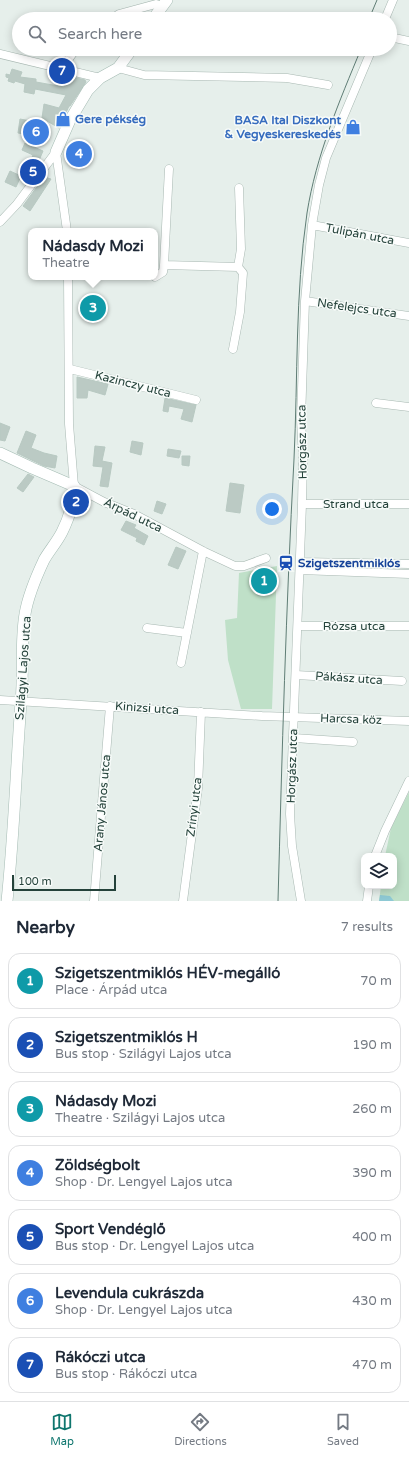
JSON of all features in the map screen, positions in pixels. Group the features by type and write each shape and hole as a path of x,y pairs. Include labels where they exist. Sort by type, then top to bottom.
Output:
{"street":[{"path":"388,12 393,0"},
{"path":"126,12 165,3"},
{"path":"158,12 165,3"},
{"path":"397,39 409,42"},
{"path":"0,54 100,78"},
{"path":"62,68 71,56"},
{"path":"0,222 17,204 56,152 70,120 88,90 100,78 118,68 127,56"},
{"name":"Horgász utca","path":"301,901 292,846 290,814 302,504 303,459 301,419 305,301 312,225 319,185 326,158 369,56"},
{"path":"118,68 144,75 287,78 328,85"},
{"path":"56,152 67,228"},
{"path":"158,275 163,272 164,265 169,169"},
{"path":"42,170 58,171"},
{"path":"238,267 241,249 239,188"},
{"name":"Tulipán utca","path":"312,225 409,243"},
{"path":"164,265 238,267 243,273 240,312 233,349"},
{"name":"Szilágyi Lajos utca","path":"7,901 12,854 18,736 22,700 24,628 28,600 44,560 62,533 72,504 74,486 69,424 70,369 68,280"},
{"name":"Nefelejcs utca","path":"305,301 409,316"},
{"name":"Kazinczy utca","path":"70,369 196,400"},
{"path":"376,403 409,407"},
{"name":"Árpád utca","path":"0,453 74,486 104,502 134,514 203,551 239,567 266,558"},
{"name":"Strand utca","path":"302,504 409,504"},
{"path":"181,663 203,551"},
{"path":"300,566 409,564"},
{"path":"300,566 409,574"},
{"name":"Rózsa utca","path":"298,626 409,626"},
{"path":"147,628 187,633"},
{"name":"Pákász utca","path":"296,675 402,681"},
{"name":"Kinizsi utca","path":"0,700 22,700 293,717"},
{"name":"Arany János utca","path":"94,901 110,706"},
{"name":"Zrínyi utca","path":"183,901 198,788 201,712"},
{"name":"Harcsa köz","path":"293,717 409,721"},
{"path":"294,738 353,742"},
{"path":"376,853 409,781"},
{"path":"366,901 368,889"}],"green space":[{"path":"277,566 272,709 241,709 228,660 225,620 237,618 239,573"},
{"path":"409,792 409,901 379,901 381,889 397,889 397,853 386,853 391,828"}],"water":[{"path":"380,895 390,896 394,901 379,901"}],"building":[{"path":"12,69 22,72 20,77 36,79 36,82 64,87 65,82 68,82 69,76 85,80 86,82 69,106 59,128 42,118 44,104 59,108 66,95 35,89 34,94 24,92 25,84 15,81 14,83 8,81 9,78 6,77 6,74 10,75"},
{"path":"20,119 46,124 44,137 18,133"},
{"path":"25,143 43,151 37,165 30,162 33,155 22,150"},
{"path":"10,171 21,176 16,187 5,182"},
{"path":"44,177 51,179 30,211 23,206"},
{"path":"77,377 108,384 105,395 88,390 87,398 77,398"},
{"path":"165,398 196,405 192,422 181,419 184,409 169,406 168,412 163,411"},
{"path":"0,423 10,427 5,441 0,440"},
{"path":"26,431 36,435 31,448 57,456 55,468 44,466 17,453"},
{"path":"132,441 143,443 141,455 130,452"},
{"path":"95,446 105,447 102,461 112,463 108,487 100,486 103,467 93,466"},
{"path":"168,449 181,451 179,458 167,456"},
{"path":"182,456 190,456 189,466 182,465"},
{"path":"28,474 34,477 23,492 17,488"},
{"path":"230,483 244,485 240,513 226,511"},
{"path":"157,501 166,504 162,514 154,511"},
{"path":"126,521 136,525 134,528 148,536 144,545 136,541 137,538 121,530"},
{"path":"176,547 186,551 178,569 168,565"},
{"path":"259,567 270,568 268,595 257,595"}],"tram line":[{"path":"372,12 377,0"},
{"path":"278,901 284,680 300,274 307,213 316,171 329,130 358,56"}],"place":[{"name":"Rákóczi utca","path":"62,71"},
{"name":"Gere pékség","path":"63,119"},
{"name":"BASA Ital Diszkont & Vegyeskereskedés","path":"353,127"},
{"name":"Levendula cukrászda","path":"36,132"},
{"name":"Zöldségbolt","path":"79,154"},
{"name":"Sport Vendéglő","path":"33,172"},
{"name":"Nádasdy Mozi","path":"93,308"},
{"name":"Szigetszentmiklós H","path":"76,502"},
{"name":"Szigetszentmiklós","path":"286,563"},
{"name":"Szigetszentmiklós HÉV-megálló","path":"264,581"}]}
